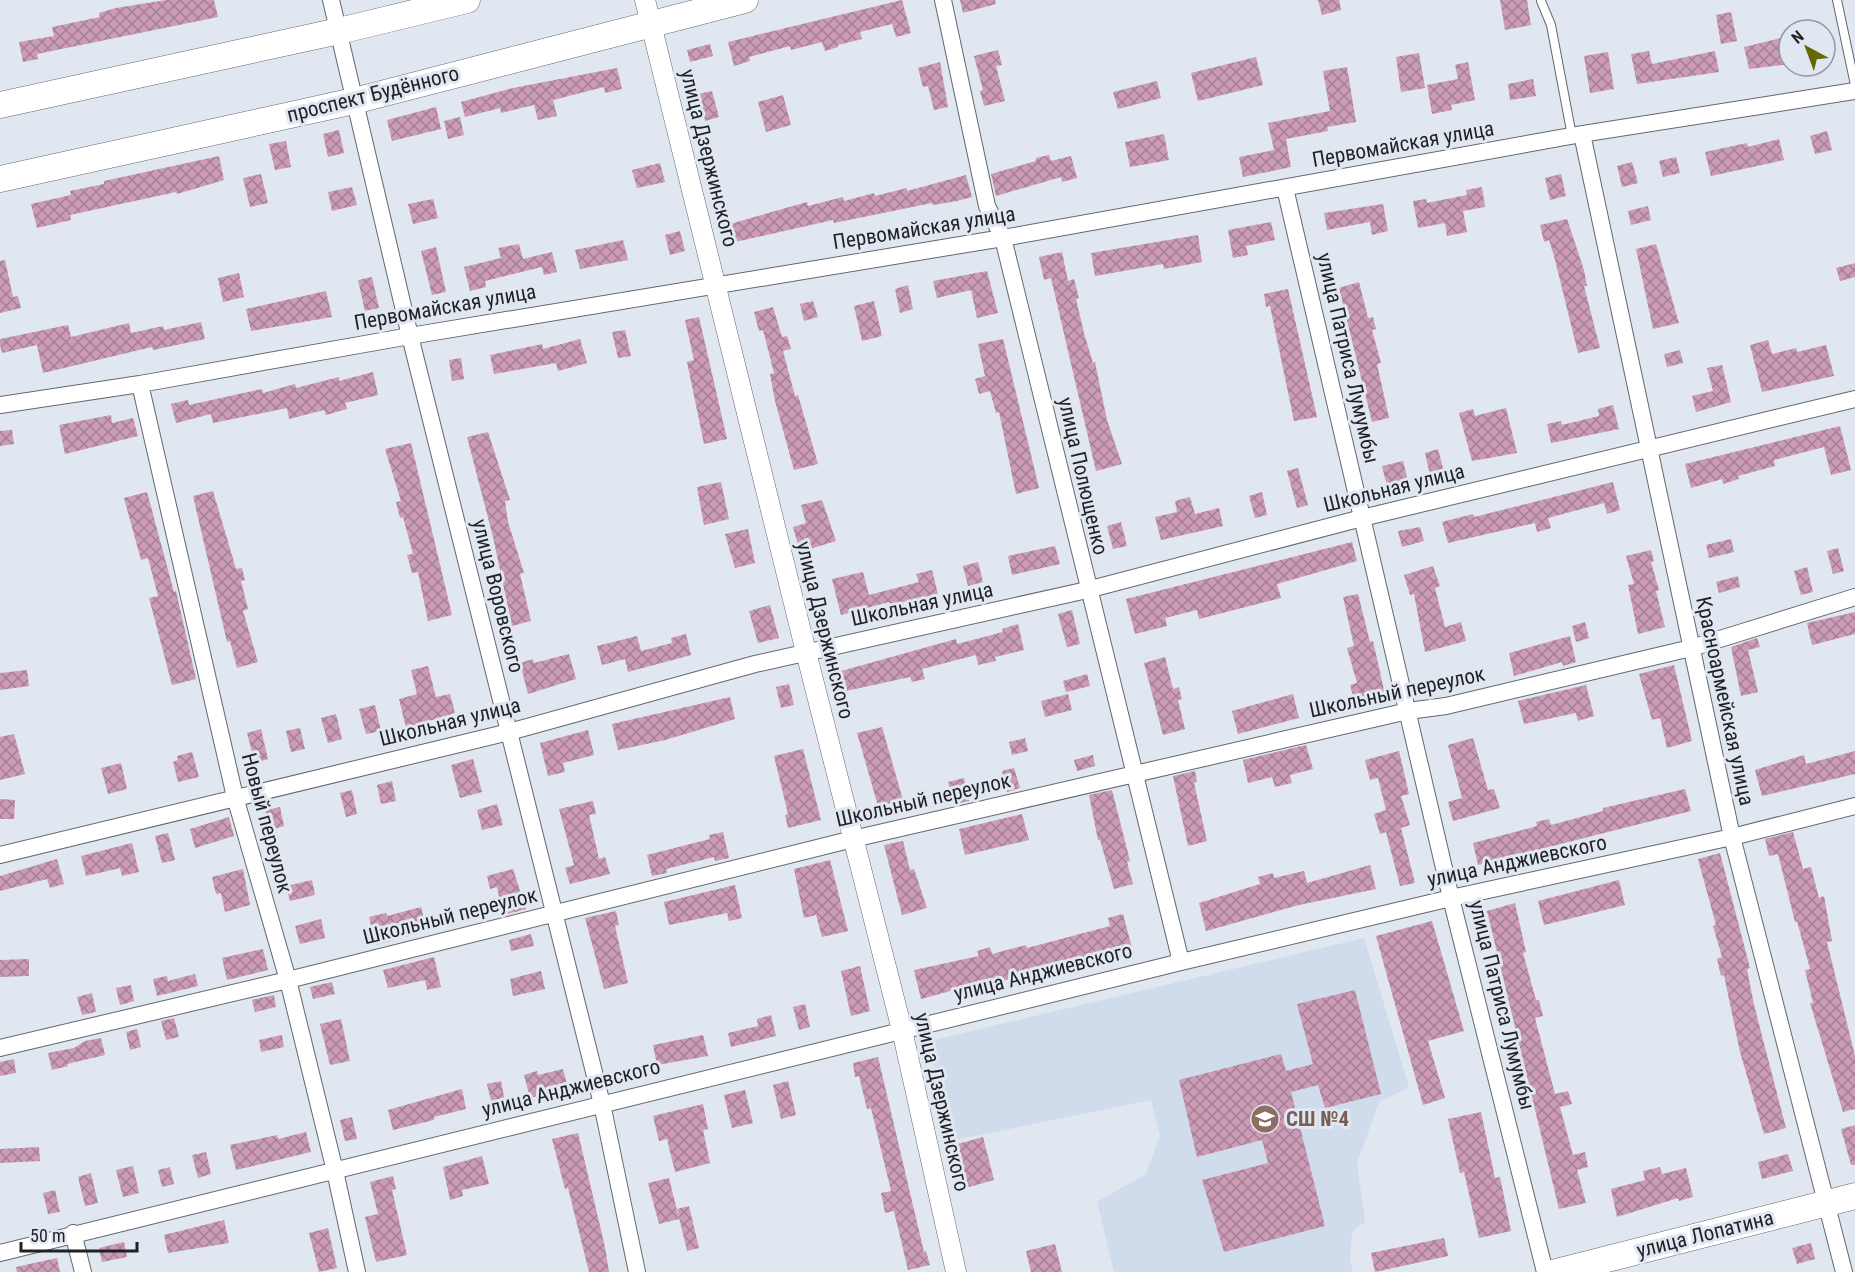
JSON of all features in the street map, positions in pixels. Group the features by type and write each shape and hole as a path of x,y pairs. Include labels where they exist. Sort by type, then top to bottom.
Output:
{"main road":[{"path":"0,105 339,31 467,0"},
{"name":"проспект Будённого","path":"0,179 354,101 648,11 745,0"},
{"name":"улица Лопатина","path":"1556,1272 1855,1196"}],"street":[{"name":"улица Воровского","path":"331,0 410,336 602,1104 638,1272"},
{"name":"улица Полющенко","path":"943,0 987,206 1003,238 1087,590 1181,962"},
{"name":"улица Дзержинского","path":"648,11 902,1030 956,1272"},
{"name":"Первомайская улица","path":"0,405 140,384 410,336 1003,238 1577,135 1855,91"},
{"name":"Красноармейская улица","path":"1577,135 1732,837 1844,1272"},
{"name":"улица Патриса Лумумбы","path":"1285,188 1451,898 1545,1272"},
{"name":"Новый переулок","path":"140,384 235,797 288,980 335,1171 357,1272"},
{"name":"Школьная улица","path":"0,855 509,732 806,652 1087,590 1362,518 1855,399"},
{"name":"Школьный переулок","path":"0,1048 288,980 853,839 1408,711 1446,706 1691,648 1855,597"},
{"name":"улица Анджиевского","path":"0,1253 73,1233 335,1171 1181,962 1451,898 1732,837 1855,806"},
{"path":"73,1233 83,1272"}],"lane":[{"path":"1837,0 1855,85"},
{"path":"1541,1 1551,26 1577,135"}],"shaded area":[{"name":"СШ №4","path":"1364,938 1409,1087 1379,1102 1357,1163 1365,1222 1352,1232 1350,1261 1353,1272 1114,1272 1097,1202 1146,1174 1160,1136 1151,1100 950,1141 929,1041"}],"building":[{"path":"166,0 214,0 218,17 37,54 38,59 23,62 19,42 54,36 52,27 100,17 99,13 116,8"},
{"path":"902,0 911,33 896,37 892,24 860,32 862,39 825,51 822,42 791,50 790,46 749,57 750,61 734,66 728,42"},
{"path":"960,0 995,0 996,4 963,13"},
{"path":"1318,0 1339,0 1341,10 1322,15"},
{"path":"1500,0 1527,0 1531,25 1505,30"},
{"path":"1731,12 1737,41 1721,44 1716,15"},
{"path":"1777,39 1777,66 1749,69 1744,47"},
{"path":"710,44 713,56 690,62 687,50"},
{"path":"998,50 1002,65 996,66 1005,101 984,106 980,91 983,90 974,56"},
{"path":"1649,51 1652,64 1715,51 1719,72 1637,84 1631,54"},
{"path":"1608,52 1614,89 1590,93 1584,56"},
{"path":"1419,53 1425,88 1401,92 1396,57"},
{"path":"1256,57 1263,85 1198,101 1191,73"},
{"path":"940,62 948,107 934,110 928,86 923,87 918,68"},
{"path":"1468,62 1475,100 1451,105 1452,110 1432,114 1427,85 1458,79 1455,65"},
{"path":"1347,67 1356,122 1327,127 1328,131 1286,139 1291,167 1243,177 1239,157 1274,150 1268,123 1330,111 1323,71"},
{"path":"617,68 622,89 605,93 604,87 553,100 557,116 538,120 534,105 501,113 500,108 465,117 461,102 513,88"},
{"path":"1533,79 1536,96 1510,100 1508,84"},
{"path":"1157,81 1161,98 1118,109 1113,92"},
{"path":"712,91 719,117 705,121 698,94"},
{"path":"783,95 791,125 766,132 758,102"},
{"path":"436,107 441,129 392,141 387,120"},
{"path":"460,117 464,135 448,139 444,121"},
{"path":"339,130 344,153 328,157 323,134"},
{"path":"1827,131 1832,150 1815,154 1810,136"},
{"path":"1164,134 1169,160 1130,167 1125,142"},
{"path":"1779,139 1784,160 1711,176 1705,152 1747,143 1748,147"},
{"path":"286,141 291,167 275,170 269,144"},
{"path":"1049,155 1051,161 1071,156 1077,178 1062,182 1061,177 996,196 991,174"},
{"path":"219,156 224,180 177,194 176,192 70,215 71,220 37,228 31,204 71,195 70,191 104,184 104,181"},
{"path":"1676,157 1680,173 1663,177 1659,161"},
{"path":"1632,162 1638,183 1622,187 1617,166"},
{"path":"660,163 665,182 637,188 632,170"},
{"path":"261,174 268,203 250,207 243,178"},
{"path":"1561,174 1566,196 1550,200 1545,178"},
{"path":"966,175 972,197 957,201 933,205 932,203 834,223 833,220 735,242 730,224 807,202 808,206 843,197 844,201 874,193 875,196 907,188 907,191"},
{"path":"352,187 357,205 332,211 328,192"},
{"path":"1482,187 1485,207 1463,211 1467,232 1447,236 1445,223 1418,228 1413,201 1426,199 1427,203 1467,195 1466,190"},
{"path":"433,199 438,218 413,224 408,204"},
{"path":"1383,204 1388,231 1372,235 1370,222 1327,230 1324,213"},
{"path":"1648,206 1651,220 1631,225 1628,211"},
{"path":"1567,219 1584,270 1587,286 1584,286 1600,348 1578,353 1554,256 1549,240 1544,242 1540,225"},
{"path":"1271,222 1275,240 1246,246 1248,255 1233,258 1228,230"},
{"path":"680,231 685,251 670,255 665,235"},
{"path":"1198,235 1202,262 1164,269 1163,264 1095,276 1091,253"},
{"path":"623,240 628,260 580,269 575,250"},
{"path":"519,244 523,259 552,252 557,272 544,275 542,267 485,281 486,287 470,291 464,267 501,258 498,248"},
{"path":"1656,244 1679,323 1653,329 1636,249"},
{"path":"436,247 446,292 432,295 421,251"},
{"path":"1062,252 1068,281 1074,279 1084,333 1093,363 1095,362 1107,420 1122,464 1096,471 1051,278 1044,280 1039,257"},
{"path":"5,260 13,297 18,296 21,308 0,313 0,261"},
{"path":"1855,263 1855,277 1840,281 1836,268"},
{"path":"987,271 998,313 977,318 971,290 937,298 933,281"},
{"path":"239,273 244,297 223,302 218,278"},
{"path":"372,277 379,308 365,311 358,280"},
{"path":"1359,282 1368,318 1373,317 1376,329 1372,330 1381,363 1377,364 1389,418 1372,422 1339,288"},
{"path":"908,285 913,309 900,313 895,289"},
{"path":"1288,289 1317,417 1294,421 1270,306 1266,307 1264,294"},
{"path":"326,291 332,317 251,331 246,309"},
{"path":"813,301 818,317 804,321 800,304"},
{"path":"874,301 882,336 862,341 854,306"},
{"path":"773,307 782,337 787,336 791,349 783,351 795,396 798,395 818,464 794,470 775,401 770,374 774,373 763,330 759,331 754,312"},
{"path":"699,317 727,439 704,444 687,362 694,360 685,320"},
{"path":"201,322 205,339 153,350 152,347 43,373 37,345 2,353 0,345 0,339 68,325 71,337 129,323 131,333 163,326 164,330"},
{"path":"625,330 631,356 618,358 612,332"},
{"path":"580,339 587,363 558,371 556,363 494,374 490,355 542,344 543,349"},
{"path":"1003,339 1039,488 1016,494 999,412 996,413 990,391 979,394 975,379 985,376 978,344"},
{"path":"1768,340 1772,354 1796,348 1797,352 1826,345 1834,376 1762,392 1750,345"},
{"path":"1680,350 1683,363 1667,367 1664,354"},
{"path":"461,358 464,379 452,381 449,360"},
{"path":"1722,365 1731,402 1696,412 1692,396 1713,391 1707,368"},
{"path":"373,372 378,395 345,403 347,409 326,415 324,410 289,419 287,408 213,423 211,414 176,423 171,404 188,400 189,405 262,389 263,393 295,384 296,388 339,377 339,381"},
{"path":"1613,405 1619,429 1551,443 1547,424 1561,421 1562,425 1599,416 1598,409"},
{"path":"1506,408 1517,453 1472,461 1459,413 1473,409 1475,416"},
{"path":"111,415 112,423 133,418 138,436 65,454 59,425"},
{"path":"1840,426 1851,470 1831,475 1824,447 1774,460 1775,466 1738,476 1739,479 1723,484 1722,479 1691,488 1685,464"},
{"path":"12,430 14,444 0,446 0,431"},
{"path":"488,432 510,500 505,501 508,522 524,573 520,574 531,621 512,626 493,537 467,437"},
{"path":"411,443 452,615 428,621 418,572 412,573 407,555 413,554 403,517 400,518 396,502 401,501 385,449"},
{"path":"1438,449 1444,472 1430,475 1425,453"},
{"path":"1403,461 1408,481 1387,486 1382,466"},
{"path":"1298,468 1308,505 1297,508 1287,471"},
{"path":"721,482 729,519 704,525 697,487"},
{"path":"1613,482 1620,510 1607,514 1604,503 1548,518 1551,528 1537,532 1535,523 1448,543 1442,522 1473,514 1474,517"},
{"path":"213,491 236,569 242,568 245,580 241,581 248,609 243,611 258,662 237,668 230,641 227,642 193,496"},
{"path":"147,492 174,592 176,591 196,679 172,685 149,598 158,596 148,558 141,560 124,498"},
{"path":"1262,492 1267,515 1255,518 1249,496"},
{"path":"1190,497 1195,514 1219,508 1223,526 1161,540 1155,517 1177,512 1175,501"},
{"path":"822,500 836,541 800,552 793,527 806,523 801,505"},
{"path":"1121,522 1127,546 1113,549 1107,526"},
{"path":"1420,527 1424,541 1402,547 1398,531"},
{"path":"748,529 755,563 735,568 725,534"},
{"path":"1731,539 1734,552 1709,558 1706,545"},
{"path":"1352,542 1357,561 1277,584 1281,598 1199,619 1197,610 1165,618 1167,626 1135,634 1126,599"},
{"path":"1055,546 1060,564 1012,575 1008,556"},
{"path":"1838,548 1844,571 1833,574 1827,551"},
{"path":"1651,550 1654,561 1651,562 1659,590 1656,591 1665,627 1638,634 1628,585 1634,584 1626,556"},
{"path":"978,562 983,582 968,586 963,566"},
{"path":"1433,566 1440,586 1435,588 1445,627 1461,622 1466,641 1425,652 1414,594 1410,595 1404,575"},
{"path":"1807,567 1813,592 1801,595 1794,571"},
{"path":"932,570 938,594 903,602 904,605 891,609 889,602 841,615 832,579 863,572 869,595 919,582 916,574"},
{"path":"1738,576 1740,587 1719,593 1716,582"},
{"path":"1358,594 1370,642 1373,641 1386,699 1356,706 1350,685 1357,683 1347,648 1354,646 1343,597"},
{"path":"770,605 779,638 758,643 749,611"},
{"path":"1072,610 1080,644 1067,647 1058,614"},
{"path":"1855,612 1855,634 1812,645 1807,623"},
{"path":"1585,622 1589,638 1576,642 1572,626"},
{"path":"1018,624 1024,650 995,657 996,661 978,665 976,655 922,669 925,679 912,682 910,677 846,691 841,671 956,639 957,644 1003,632 1002,629"},
{"path":"686,634 691,655 628,672 625,659 602,665 597,646 637,636 641,651 672,643 671,638"},
{"path":"1570,636 1576,662 1563,666 1562,662 1514,676 1509,653"},
{"path":"1757,638 1760,647 1748,650 1758,692 1741,696 1731,647"},
{"path":"569,654 576,679 528,694 520,663 533,659 534,663"},
{"path":"1165,657 1173,689 1179,687 1182,699 1178,700 1185,729 1163,735 1144,663"},
{"path":"1674,665 1692,741 1667,748 1660,718 1652,720 1639,674"},
{"path":"428,666 436,697 450,694 455,713 406,728 399,699 417,694 411,670"},
{"path":"27,670 29,686 0,690 0,673"},
{"path":"1087,674 1090,686 1066,692 1063,681"},
{"path":"789,684 794,705 781,708 776,687"},
{"path":"1586,685 1594,716 1578,721 1576,713 1524,724 1518,701"},
{"path":"1068,694 1072,710 1045,717 1041,701"},
{"path":"1293,694 1299,718 1238,734 1232,711"},
{"path":"730,697 735,719 665,740 618,750 612,724"},
{"path":"375,705 381,731 366,734 359,709"},
{"path":"336,714 342,739 328,743 321,718"},
{"path":"882,727 903,800 878,806 857,733"},
{"path":"300,728 305,749 291,752 286,731"},
{"path":"261,729 268,759 255,763 247,733"},
{"path":"588,730 594,755 563,763 565,772 548,776 540,743"},
{"path":"14,734 25,774 0,780 0,737"},
{"path":"1025,738 1028,751 1012,755 1009,742"},
{"path":"1473,738 1488,790 1494,789 1500,808 1453,821 1448,802 1462,798 1448,745"},
{"path":"1306,745 1313,769 1290,775 1292,783 1275,787 1272,777 1248,783 1243,760"},
{"path":"803,749 821,820 788,828 785,815 788,814 774,756"},
{"path":"1399,751 1409,794 1401,796 1410,825 1401,828 1415,883 1400,886 1386,832 1380,834 1374,814 1386,810 1378,778 1370,780 1365,760"},
{"path":"1855,751 1855,774 1762,796 1755,770 1804,755 1806,764"},
{"path":"192,752 199,777 178,782 173,762 178,760 177,756"},
{"path":"1093,755 1095,766 1077,771 1074,760"},
{"path":"473,759 482,792 460,798 451,765"},
{"path":"121,763 127,789 108,794 101,768"},
{"path":"1014,768 1020,788 1007,792 1002,771"},
{"path":"1195,771 1197,782 1194,783 1207,841 1188,846 1173,776"},
{"path":"964,778 969,801 954,804 948,782"},
{"path":"392,781 396,801 381,804 377,785"},
{"path":"1685,789 1691,811 1478,865 1473,843 1537,826 1536,822 1549,819 1551,825 1603,811 1603,808"},
{"path":"352,790 357,814 346,817 340,793"},
{"path":"1112,790 1130,861 1127,862 1133,884 1114,889 1100,840 1098,840 1089,795"},
{"path":"0,799 15,800 14,819 0,819"},
{"path":"593,801 596,814 589,815 599,859 605,857 610,874 570,884 565,868 574,865 559,809"},
{"path":"497,804 503,825 482,830 477,810"},
{"path":"280,807 284,826 270,830 265,810"},
{"path":"1022,814 1029,840 965,855 959,829"},
{"path":"229,817 234,836 195,848 190,829"},
{"path":"723,832 729,858 715,861 714,857 666,869 667,873 652,876 647,855 710,839 709,835"},
{"path":"1793,832 1803,869 1811,867 1819,898 1824,896 1832,941 1827,942 1855,1056 1855,1109 1843,1112 1810,1003 1813,1003 1805,970 1810,969 1797,921 1795,922 1778,854 1769,856 1765,839"},
{"path":"168,833 175,860 162,863 155,836"},
{"path":"903,841 910,870 914,869 927,908 902,915 884,845"},
{"path":"132,843 139,872 122,876 120,868 86,876 81,856"},
{"path":"1720,853 1750,968 1747,969 1754,1005 1786,1128 1764,1134 1740,1052 1724,975 1721,976 1717,959 1722,957 1713,926 1716,925 1698,859"},
{"path":"57,859 64,884 50,888 47,879 0,891 0,876"},
{"path":"830,860 848,931 822,937 816,915 804,918 794,869"},
{"path":"1370,865 1376,889 1299,905 1206,931 1199,903 1260,884 1258,877 1273,873 1274,878 1304,871 1307,883"},
{"path":"243,869 250,905 225,912 221,893 216,894 212,877"},
{"path":"513,869 526,909 503,915 497,887 490,889 487,876"},
{"path":"312,880 315,895 290,901 286,886"},
{"path":"1619,880 1625,905 1544,925 1538,901"},
{"path":"735,885 742,918 729,921 727,913 669,925 664,902"},
{"path":"1515,903 1526,952 1523,953 1536,1000 1539,1000 1543,1016 1535,1018 1555,1094 1568,1091 1572,1104 1560,1107 1573,1155 1585,1152 1588,1167 1577,1170 1586,1203 1559,1209 1487,911"},
{"path":"421,907 427,931 376,945 369,917 386,913 387,916"},
{"path":"616,911 619,925 615,926 628,983 604,989 585,918"},
{"path":"1123,914 1132,948 955,993 954,990 921,999 914,970 979,956 977,951 990,947 992,954 1026,945 1027,948 1110,926 1108,918"},
{"path":"321,919 325,938 300,944 295,926"},
{"path":"1432,921 1464,1031 1428,1041 1445,1098 1423,1105 1376,936"},
{"path":"531,934 534,946 511,951 509,940"},
{"path":"263,949 268,970 227,980 222,958"},
{"path":"434,957 441,987 427,990 425,980 388,988 383,970"},
{"path":"29,959 29,976 0,977 0,960"},
{"path":"860,966 870,1011 851,1016 841,971"},
{"path":"541,971 545,989 513,996 510,979"},
{"path":"195,974 198,986 157,996 153,979 167,976 168,981"},
{"path":"332,982 335,994 313,999 310,987"},
{"path":"131,985 134,1001 120,1005 116,988"},
{"path":"1355,990 1381,1094 1325,1108 1318,1085 1291,1092 1325,1226 1224,1252 1202,1180 1268,1163 1262,1140 1197,1157 1179,1080 1281,1054 1286,1071 1313,1064 1297,1004"},
{"path":"92,993 96,1012 82,1015 77,997"},
{"path":"274,995 276,1007 255,1012 252,1000"},
{"path":"805,1004 810,1027 799,1030 793,1007"},
{"path":"771,1015 776,1036 731,1047 728,1033 758,1026 757,1019"},
{"path":"174,1018 179,1037 166,1040 161,1021"},
{"path":"341,1019 350,1061 330,1065 320,1024"},
{"path":"137,1029 141,1047 130,1050 126,1032"},
{"path":"282,1035 284,1047 261,1052 259,1040"},
{"path":"703,1035 708,1056 657,1065 653,1045"},
{"path":"101,1038 105,1055 52,1070 48,1053 74,1048 85,1041"},
{"path":"878,1057 924,1252 926,1251 930,1265 908,1270 894,1211 885,1213 881,1193 891,1191 871,1108 867,1109 859,1076 855,1077 853,1063"},
{"path":"14,1059 16,1073 0,1076 0,1062"},
{"path":"563,1069 568,1088 530,1098 524,1075 537,1071 538,1075"},
{"path":"501,1081 505,1102 492,1105 487,1084"},
{"path":"788,1081 796,1115 781,1119 773,1085"},
{"path":"462,1089 466,1109 393,1130 388,1110"},
{"path":"745,1090 753,1123 732,1128 724,1095"},
{"path":"703,1104 708,1129 703,1130 710,1163 675,1172 667,1139 659,1141 653,1116"},
{"path":"1481,1112 1495,1178 1500,1177 1511,1231 1479,1238 1464,1172 1460,1173 1448,1119"},
{"path":"352,1117 357,1139 345,1141 340,1120"},
{"path":"1855,1125 1855,1165 1851,1165 1841,1129"},
{"path":"306,1132 311,1152 236,1170 230,1145 277,1135 278,1139"},
{"path":"578,1133 609,1272 589,1272 568,1188 565,1189 552,1139"},
{"path":"983,1137 994,1180 962,1189 950,1146"},
{"path":"39,1147 40,1161 0,1163 0,1149"},
{"path":"206,1152 211,1174 198,1178 192,1155"},
{"path":"1788,1154 1793,1171 1762,1179 1758,1162"},
{"path":"482,1156 489,1184 462,1190 463,1196 450,1200 443,1167"},
{"path":"133,1166 139,1193 123,1197 116,1170"},
{"path":"170,1167 174,1184 162,1187 158,1170"},
{"path":"1660,1167 1662,1174 1686,1168 1693,1197 1679,1201 1678,1198 1617,1217 1611,1189 1645,1180 1643,1171"},
{"path":"91,1173 98,1203 85,1206 78,1177"},
{"path":"393,1176 396,1189 392,1190 407,1255 376,1262 365,1217 378,1214 370,1182"},
{"path":"669,1178 679,1219 659,1224 648,1183"},
{"path":"55,1190 60,1212 48,1214 43,1193"},
{"path":"689,1206 699,1248 687,1251 677,1209"},
{"path":"224,1220 229,1243 168,1253 164,1235"},
{"path":"328,1228 337,1268 319,1272 309,1233"},
{"path":"1444,1238 1448,1256 1375,1272 1371,1253"},
{"path":"124,1242 127,1257 102,1262 99,1248"},
{"path":"1811,1243 1815,1259 1797,1264 1792,1248"},
{"path":"1055,1244 1062,1272 1031,1272 1026,1251"},
{"path":"57,1258 60,1272 17,1272 16,1267"}],"place":[{"name":"СШ №4","path":"1265,1119"}]}
